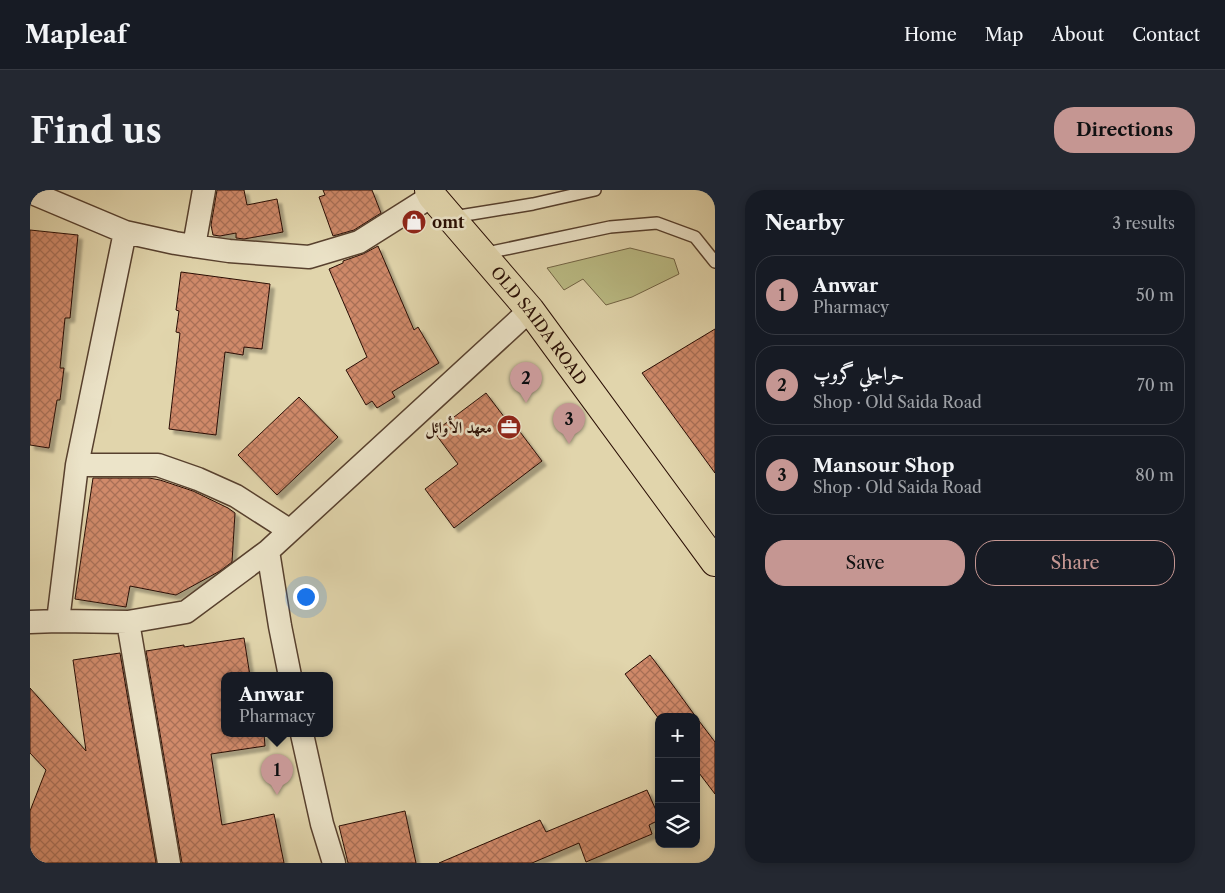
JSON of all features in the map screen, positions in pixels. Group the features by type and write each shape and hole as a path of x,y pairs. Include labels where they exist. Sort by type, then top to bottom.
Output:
{"highway":[{"name":"OLD SAIDA ROAD","path":"431,193 530,310 715,562"}],"street":[{"path":"194,246 204,190"},
{"path":"30,192 125,232 175,243 229,251 309,257 359,242 431,193"},
{"path":"58,621 77,465 125,232"},
{"path":"30,622 128,622 186,612 268,551 530,310"},
{"path":"77,465 158,464 236,496 289,530"},
{"path":"268,551 289,672"},
{"path":"128,622 169,863"},
{"path":"303,737 322,824 334,863"}],"lane":[{"path":"452,218 533,204 595,190"},
{"path":"481,254 610,228 657,223 695,237 715,262"}],"green space":[{"path":"630,248 674,259 679,274 632,297 606,305 583,279 564,290 547,268"}],"building":[{"path":"217,190 244,190 247,205 277,199 283,232 244,239 236,238 236,233 220,236 213,235 211,225"},
{"path":"323,190 372,190 381,213 354,230 333,236 319,197 325,195"},
{"path":"30,230 78,235 70,318 65,318 60,368 64,368 60,400 57,400 49,448 30,445"},
{"path":"378,246 414,330 418,327 439,363 392,392 395,397 377,408 372,401 366,405 346,370 367,357 329,269"},
{"path":"181,272 270,284 262,349 244,347 243,355 225,352 216,435 169,429 180,333 176,332 179,311 176,310"},
{"path":"715,329 715,473 642,373"},
{"path":"486,393 508,422 511,420 542,461 454,528 425,489 458,464 434,432"},
{"path":"299,397 338,437 277,495 238,455"},
{"path":"93,478 149,478 160,480 193,491 228,508 235,513 232,562 220,571 176,595 130,586 126,607 75,599"},
{"path":"244,638 249,672 221,672 221,737 264,737 265,746 211,754 222,825 274,814 284,863 182,863 146,651 184,645 184,647"},
{"path":"120,653 156,863 30,863 30,811 46,770 30,753 30,688 86,751 73,660"},
{"path":"650,655 693,713 655,714 625,674"},
{"path":"700,722 715,742 715,794 700,774"},
{"path":"647,790 655,808 655,822 649,825 652,834 586,862 579,843 532,863 439,863 540,820 546,832"},
{"path":"405,811 416,863 348,863 339,826"}],"place":[{"name":"omt","path":"414,222"},
{"name":"حراجلي گروپ","path":"526,403"},
{"name":"معهد الأوائل","path":"509,427"},
{"name":"Mansour Shop","path":"569,444"},
{"name":"Anwar","path":"277,795"}]}
